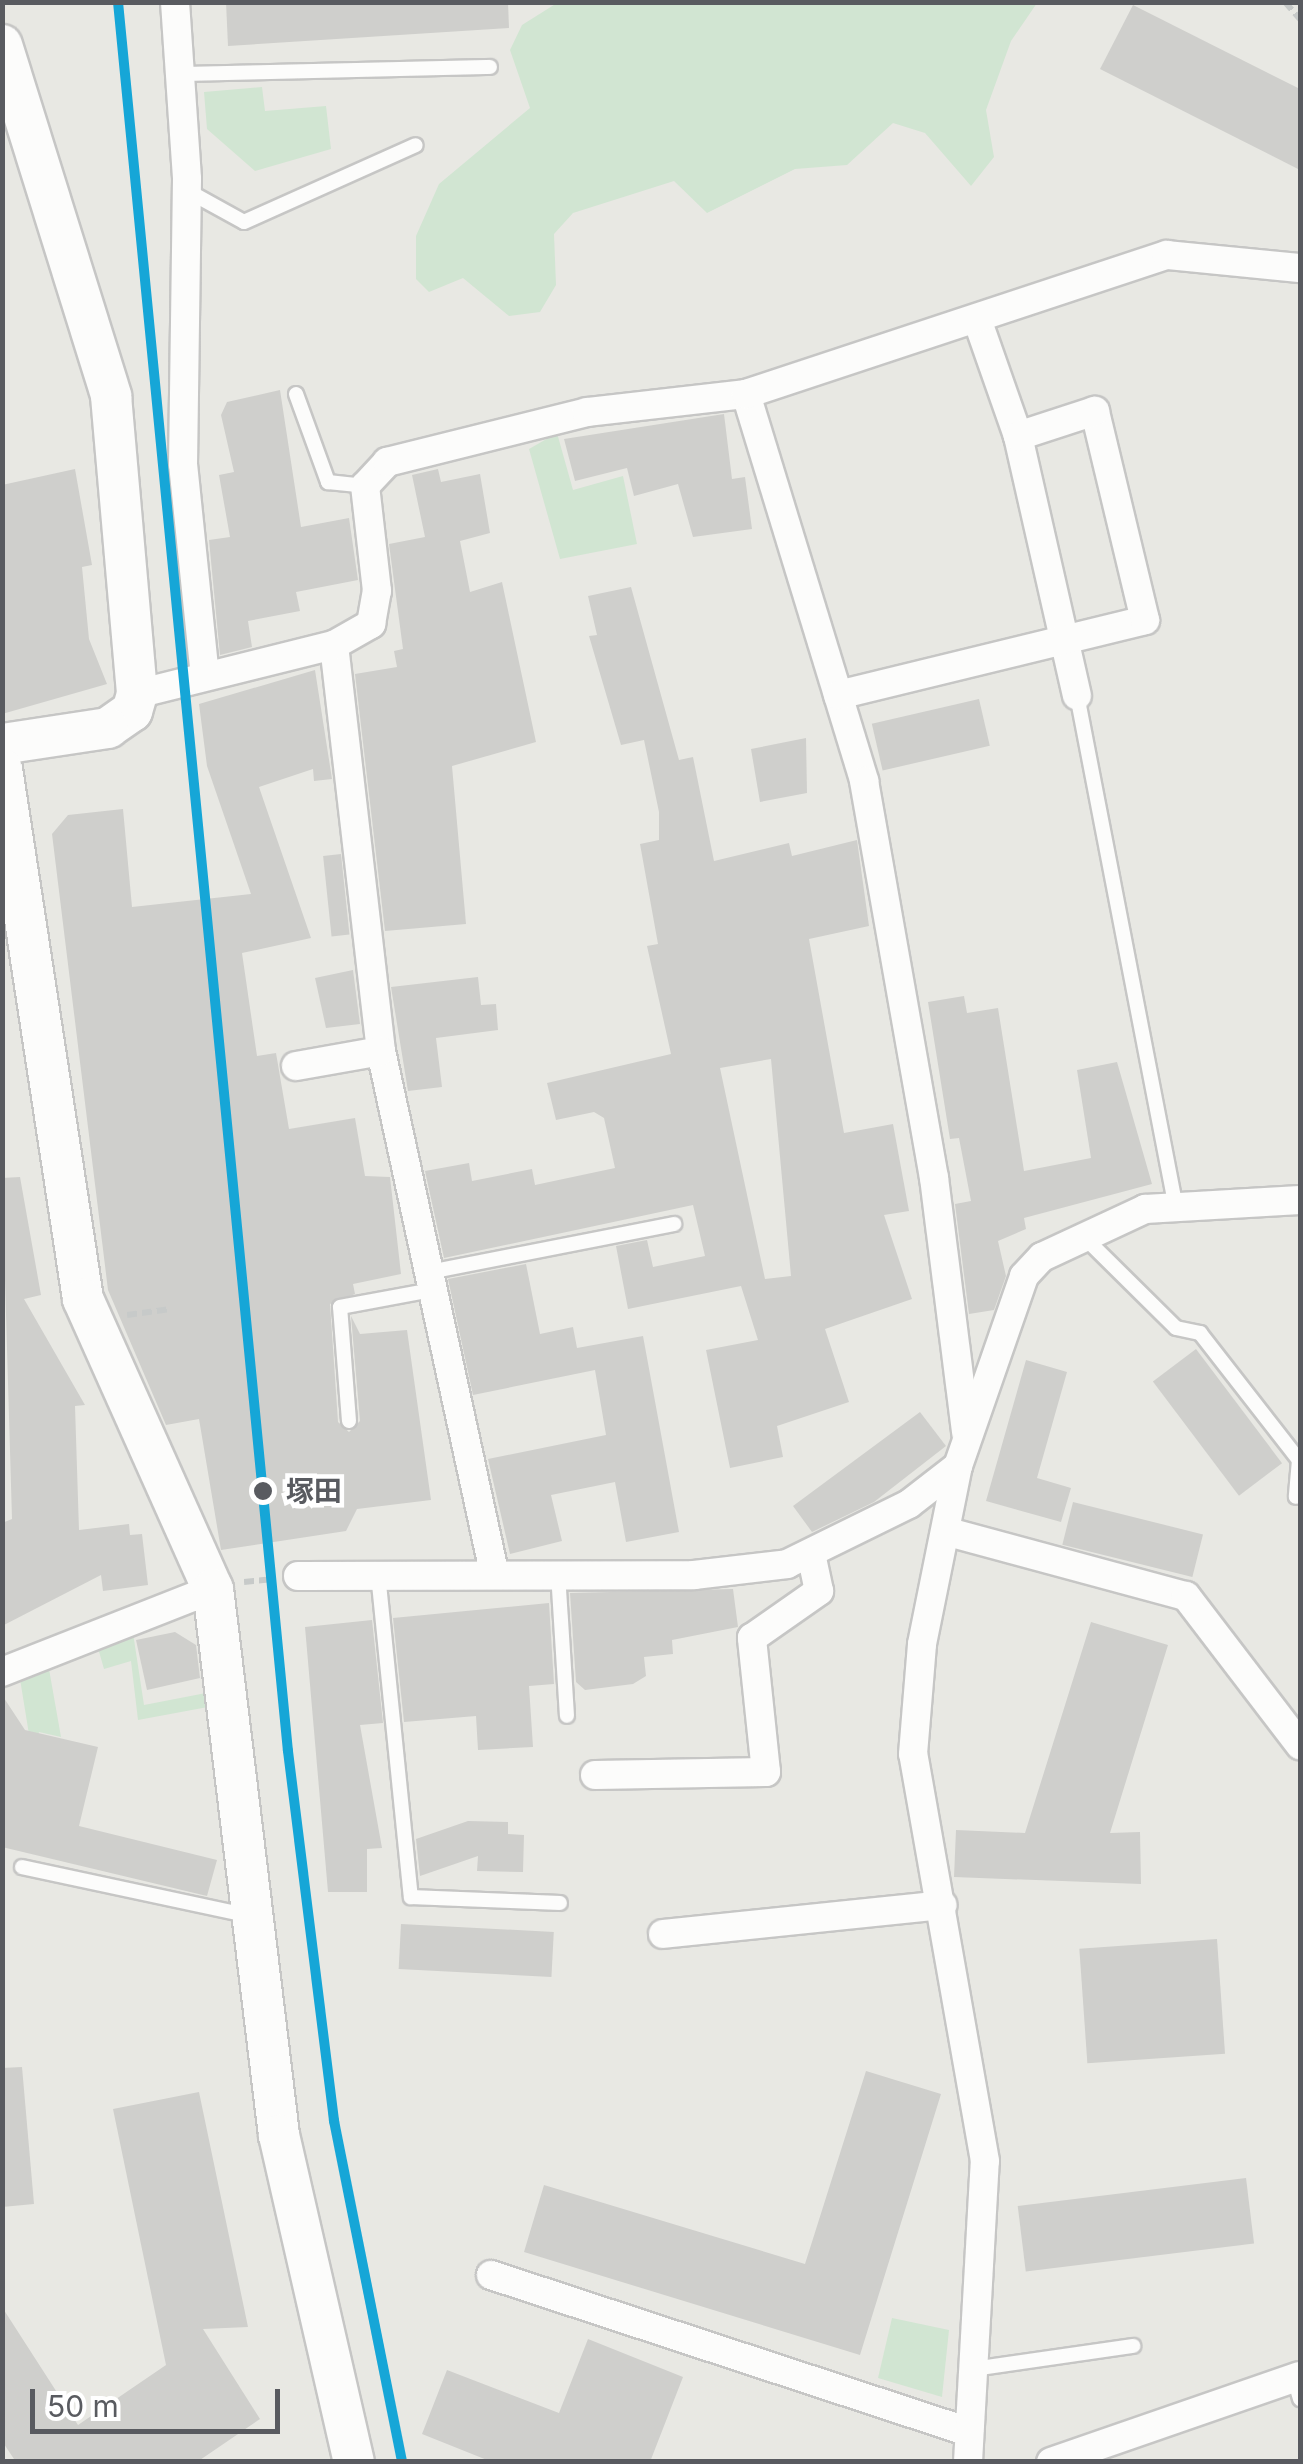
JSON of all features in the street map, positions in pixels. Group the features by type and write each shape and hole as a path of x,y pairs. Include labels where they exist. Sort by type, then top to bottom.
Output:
{"street":[{"path":"176,2 185,190 183,464 206,676"},
{"path":"2,45 15,116 111,396 136,694 132,711 108,728 2,744"},
{"path":"136,694 334,644 375,612 365,486 387,462 586,412 746,394 1167,256 1300,268"},
{"path":"978,319 1018,436 1077,695"},
{"path":"746,394 864,781 920,1103 966,1438"},
{"path":"838,695 1145,620 1095,411 1018,436"},
{"path":"334,644 381,1051 494,1572"},
{"path":"2,770 83,1299 213,1589 256,1917 278,2135 354,2462"},
{"path":"296,1066 381,1051"},
{"path":"968,2462 985,2161 914,1754 922,1644 948,1532 958,1466 1024,1276 1079,1232 1174,1204 1300,1200"},
{"path":"298,1576 494,1572 694,1575 812,1554 909,1504 958,1466"},
{"path":"948,1532 1186,1596 1300,1745"},
{"path":"595,1776 766,1772 752,1638 819,1591 812,1554"},
{"path":"2,1672 213,1589"},
{"path":"663,1934 943,1905"},
{"path":"491,2275 969,2432"},
{"path":"1051,2462 1298,2385"}],"lane":[{"path":"180,74 490,67"},
{"path":"185,190 244,222 416,145"},
{"path":"296,394 328,482 365,486"},
{"path":"1077,695 1174,1204"},
{"path":"349,1421 340,1307 430,1281 674,1224"},
{"path":"1079,1232 1176,1328 1200,1333 1299,1460 1296,1496"},
{"path":"558,1573 567,1716"},
{"path":"378,1574 411,1898 560,1903"},
{"path":"22,1867 256,1917"},
{"path":"973,2369 1133,2346"}],"path":[{"path":"1286,2 1300,19"},
{"path":"108,1318 171,1310"},
{"path":"213,1589 298,1576"}],"green space":[{"path":"557,3 1037,3 1011,41 986,110 994,157 971,186 925,133 893,123 847,165 795,169 707,213 674,181 573,213 554,234 556,285 540,312 509,316 463,278 429,292 416,279 416,236 439,184 530,108 510,50 522,25"},
{"path":"262,87 265,111 326,106 331,149 255,171 207,129 204,92"},
{"path":"557,433 573,490 623,476 637,544 560,559 529,449"},
{"path":"133,1633 144,1705 206,1693 208,1707 138,1720 131,1661 104,1669 98,1648"},
{"path":"49,1669 61,1737 39,1732 33,1759 20,1679"},
{"path":"892,2318 949,2330 942,2397 878,2378"}],"building":[{"path":"226,2 508,2 509,28 228,46"},
{"path":"1133,5 1300,89 1300,170 1100,69"},
{"path":"280,390 301,527 349,518 358,580 296,592 300,611 248,621 252,647 220,655 209,540 230,537 219,475 234,472 221,415 227,402"},
{"path":"724,414 732,479 745,477 752,529 693,537 678,484 634,496 627,468 575,481 564,439"},
{"path":"75,469 92,565 82,567 89,639 107,684 2,714 2,485"},
{"path":"438,469 441,482 480,474 490,533 460,541 470,592 502,582 536,742 452,766 466,924 385,931 355,674 397,667 394,651 403,649 389,544 425,537 412,475"},
{"path":"631,587 679,760 693,757 714,861 789,843 792,856 857,840 869,926 809,939 844,1133 893,1124 909,1211 884,1215 912,1299 825,1329 849,1402 777,1426 783,1457 730,1468 706,1350 758,1340 741,1286 628,1309 616,1246 647,1240 653,1267 705,1256 693,1205 444,1258 425,1171 469,1163 472,1181 532,1169 535,1185 615,1168 604,1118 594,1112 556,1120 547,1083 671,1054 647,946 658,944 640,844 659,840 659,812 644,740 621,745 589,636 597,635 588,596","holes":["771,1059 791,1276 765,1279 720,1068"]},
{"path":"315,670 332,779 314,781 313,769 259,787 311,938 242,953 257,1056 276,1053 289,1129 355,1118 365,1176 390,1177 401,1274 353,1284 355,1294 330,1304 338,1422 349,1432 360,1421 351,1316 360,1334 407,1330 431,1500 357,1509 346,1531 221,1550 199,1419 166,1425 108,1290 52,834 68,815 123,809 132,907 251,894 207,766 199,704"},
{"path":"979,699 990,746 883,771 872,724"},
{"path":"806,738 807,793 760,802 751,749"},
{"path":"341,854 349,935 332,936 323,856"},
{"path":"353,970 360,1024 326,1028 315,978"},
{"path":"478,977 481,1005 496,1004 498,1030 436,1038 442,1087 408,1091 391,987"},
{"path":"964,996 967,1013 998,1008 1024,1171 1091,1158 1077,1070 1117,1062 1152,1184 1024,1218 1026,1229 998,1241 1006,1276 994,1310 969,1314 955,1204 971,1201 959,1138 950,1139 928,1002"},
{"path":"20,1177 41,1295 24,1299 85,1405 75,1406 79,1530 129,1524 130,1535 142,1534 148,1585 103,1591 101,1575 2,1626 2,1523 12,1519 2,1178"},
{"path":"526,1264 540,1334 573,1327 577,1348 643,1336 679,1532 626,1542 615,1482 551,1495 562,1541 510,1554 488,1459 606,1435 595,1370 473,1395 448,1279"},
{"path":"1196,1349 1282,1463 1239,1496 1153,1381"},
{"path":"1026,1360 1067,1372 1037,1478 1071,1488 1061,1522 986,1501"},
{"path":"920,1412 946,1446 874,1502 812,1532 793,1506"},
{"path":"1073,1502 1203,1534 1192,1577 1062,1545"},
{"path":"733,1589 738,1627 672,1640 673,1654 644,1657 646,1676 633,1684 585,1690 576,1682 570,1593"},
{"path":"549,1603 554,1684 529,1686 533,1747 478,1750 476,1716 404,1722 393,1618"},
{"path":"372,1620 383,1723 360,1725 382,1848 367,1849 367,1892 328,1892 305,1627"},
{"path":"1091,1622 1168,1645 1110,1833 1140,1832 1141,1884 954,1877 956,1830 1025,1833"},
{"path":"175,1632 196,1645 200,1678 147,1690 136,1640"},
{"path":"2,1695 25,1730 98,1747 79,1826 217,1860 207,1896 2,1847"},
{"path":"468,1821 508,1822 508,1834 524,1835 523,1872 477,1871 478,1856 420,1876 416,1839"},
{"path":"401,1924 554,1932 551,1977 399,1969"},
{"path":"1217,1939 1225,2054 1087,2063 1079,1949"},
{"path":"22,2067 34,2204 2,2207 2,2068"},
{"path":"866,2071 941,2094 860,2355 524,2252 544,2185 805,2264"},
{"path":"199,2092 248,2327 203,2329 260,2419 197,2462 16,2462 2,2441 2,2307 78,2425 166,2365 113,2109"},
{"path":"1246,2178 1254,2244 1026,2272 1018,2206"},
{"path":"588,2339 683,2377 650,2462 492,2462 422,2434 447,2370 559,2413"}],"transit line":[{"path":"118,2 288,1751 334,2121 402,2462"}],"place":[{"name":"塚田","path":"263,1491"}]}
